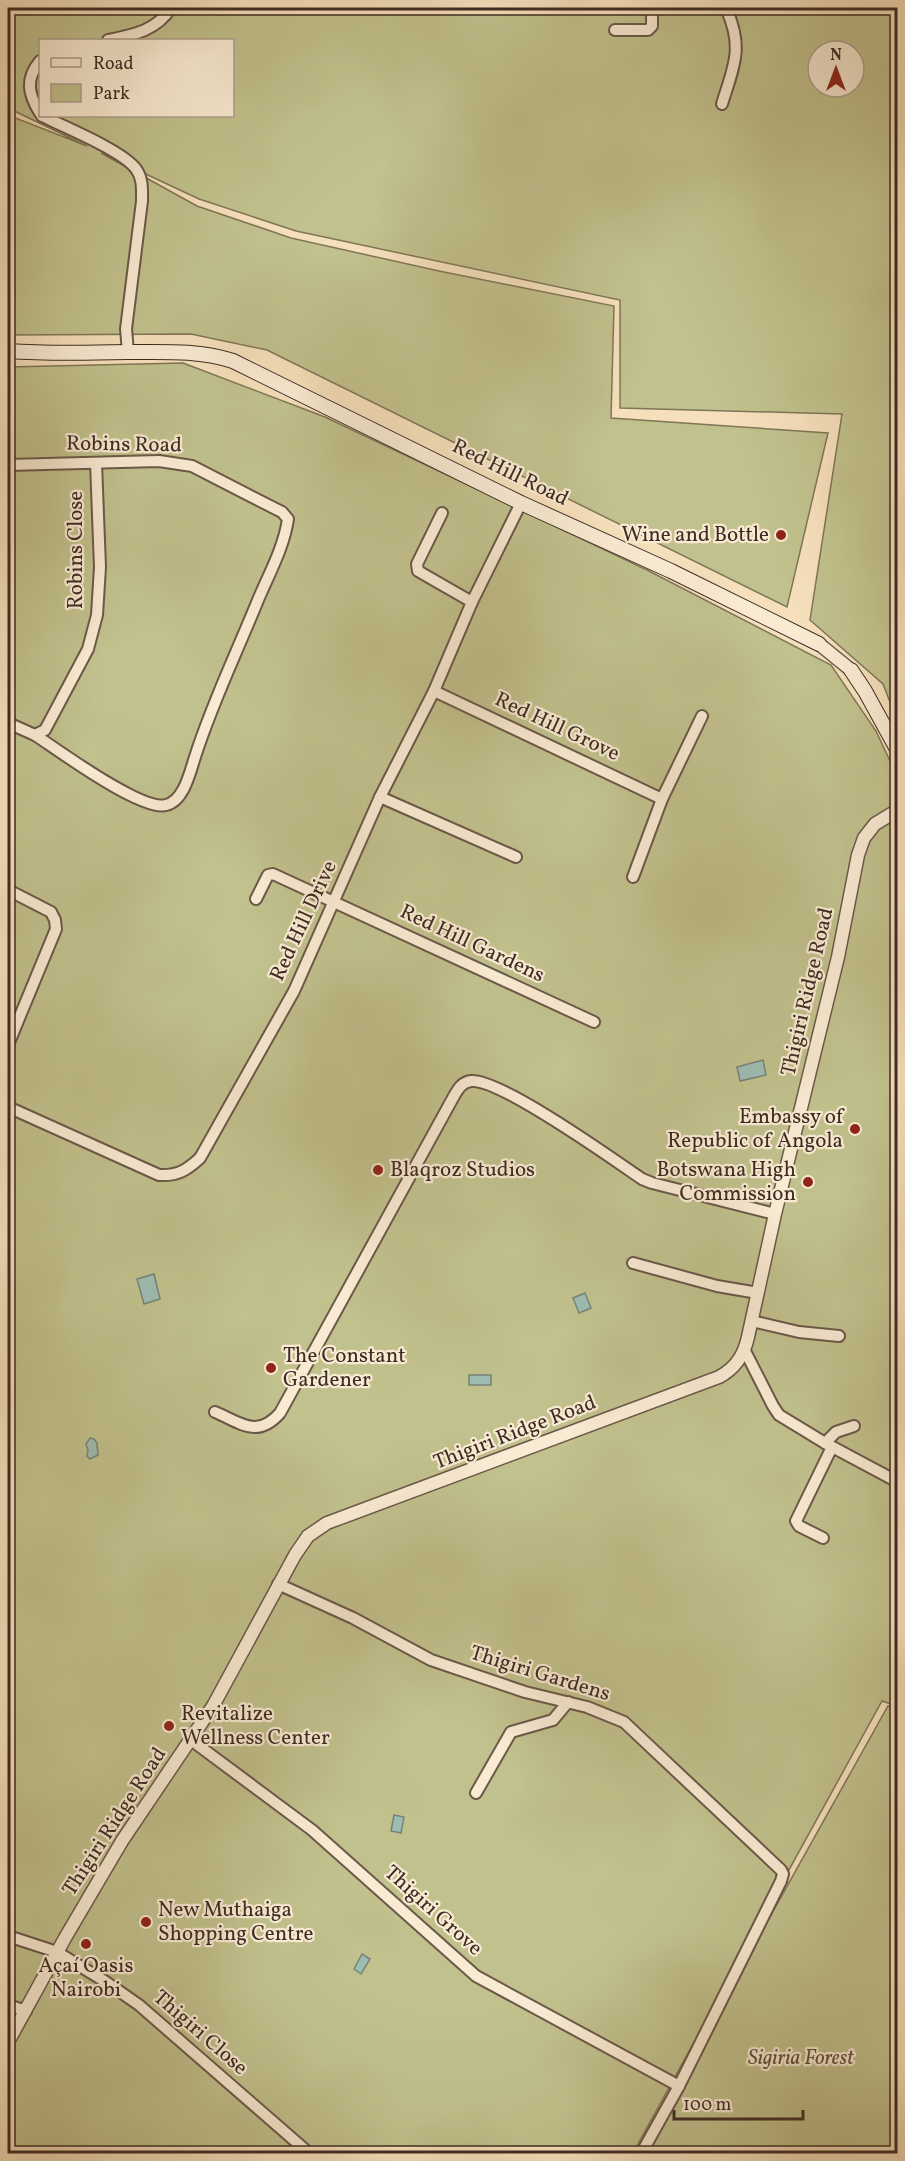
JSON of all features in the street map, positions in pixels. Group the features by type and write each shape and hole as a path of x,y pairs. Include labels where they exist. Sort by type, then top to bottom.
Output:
{"main road":[{"name":"Red Hill Road","path":"8,351 45,353 184,351 233,361 521,503 671,571 819,644"},
{"name":"Red Hill Road","path":"851,670 865,691 897,751"}],"street":[{"path":"113,39 135,35 150,29 165,17 171,8"},
{"path":"615,30 648,30 652,26 652,8"},
{"path":"722,104 737,46 736,32 726,8"},
{"path":"39,63 31,76 30,89 32,100 39,111"},
{"path":"47,117 126,159 138,171 142,183 142,201 126,329 128,352"},
{"name":"Red Hill Road","path":"8,356 45,353"},
{"name":"Robins Road","path":"8,465 159,461 192,466 282,512 288,519 286,531 274,562 200,738 185,785 175,801 165,806 152,805 130,796 35,735"},
{"name":"Robins Close","path":"35,735 45,730 88,649 97,615 100,567 96,463"},
{"name":"Red Hill Drive","path":"8,1107 159,1174 177,1175 200,1158 294,991 380,796 434,691 472,602 521,503"},
{"path":"442,513 417,564 417,571 472,602"},
{"name":"Red Hill Road","path":"819,644 851,670"},
{"name":"Red Hill Grove","path":"434,691 662,799"},
{"path":"633,878 662,799 702,716"},
{"path":"8,723 35,735"},
{"path":"380,796 516,857"},
{"name":"Thigiri Ridge Road","path":"8,2042 57,1952 140,1813 213,1706 278,1584 308,1536 327,1523 719,1377 731,1370 745,1351 775,1214 838,957 858,855 864,838 875,824 897,810"},
{"name":"Red Hill Gardens","path":"256,899 268,875 273,874 594,1022"},
{"path":"8,890 51,912 56,929 8,1045"},
{"path":"214,1412 254,1428 264,1427 280,1413 454,1096 460,1086 465,1083 482,1082 500,1089 642,1179 671,1189 775,1214"},
{"path":"633,1263 717,1286 758,1293"},
{"path":"752,1321 799,1332 839,1336"},
{"path":"745,1351 779,1415 897,1482"},
{"path":"823,1539 799,1526 796,1521 836,1432 854,1426"},
{"name":"Thigiri Gardens","path":"278,1584 353,1618 431,1660 525,1692 568,1702 615,1717 632,1728 777,1865 783,1874 674,2083"},
{"path":"476,1794 511,1732 553,1720 568,1702"},
{"name":"Thigiri Grove","path":"191,1740 312,1830 476,1976 674,2083"},
{"name":"Thigiri Close","path":"8,1936 57,1952 106,1982 139,2006 310,2154"},
{"path":"8,2005 26,2011"},
{"path":"641,2154 674,2083"}],"green space":[{"path":"8,8 897,8 897,720 883,684 810,620 842,414 620,408 620,300 296,231 199,199 101,153 197,206 291,238 439,271 614,306 611,418 828,433 787,607 267,350 191,334 8,335 8,115 87,146 8,108"},
{"path":"183,363 325,417 647,570 831,665 876,731 898,778 897,1706 882,1701 633,2153 8,2153 8,367"},
{"name":"Sigiria Forest","path":"888,1706 897,1709 897,2153 637,2154"}],"water":[{"path":"763,1060 766,1075 740,1081 737,1067"},
{"path":"154,1274 160,1299 144,1304 137,1279"},
{"path":"585,1293 591,1308 579,1313 573,1298"},
{"path":"469,1375 491,1375 491,1385 469,1385"},
{"path":"90,1438 97,1443 98,1455 90,1459 87,1456 86,1444"},
{"path":"394,1815 404,1817 401,1833 391,1831"},
{"path":"362,1954 370,1959 361,1974 354,1969"}],"place":[{"name":"Wine and Bottle","path":"781,535"},
{"name":"Embassy of Republic of Angola","path":"855,1129"},
{"name":"Blaqroz Studios","path":"378,1170"},
{"name":"Botswana High Commission","path":"808,1182"},
{"name":"The Constant Gardener","path":"271,1368"},
{"name":"Revitalize Wellness Center","path":"169,1726"},
{"name":"New Muthaiga Shopping Centre","path":"146,1922"},
{"name":"Açaí Oasis Nairobi","path":"86,1944"}]}
